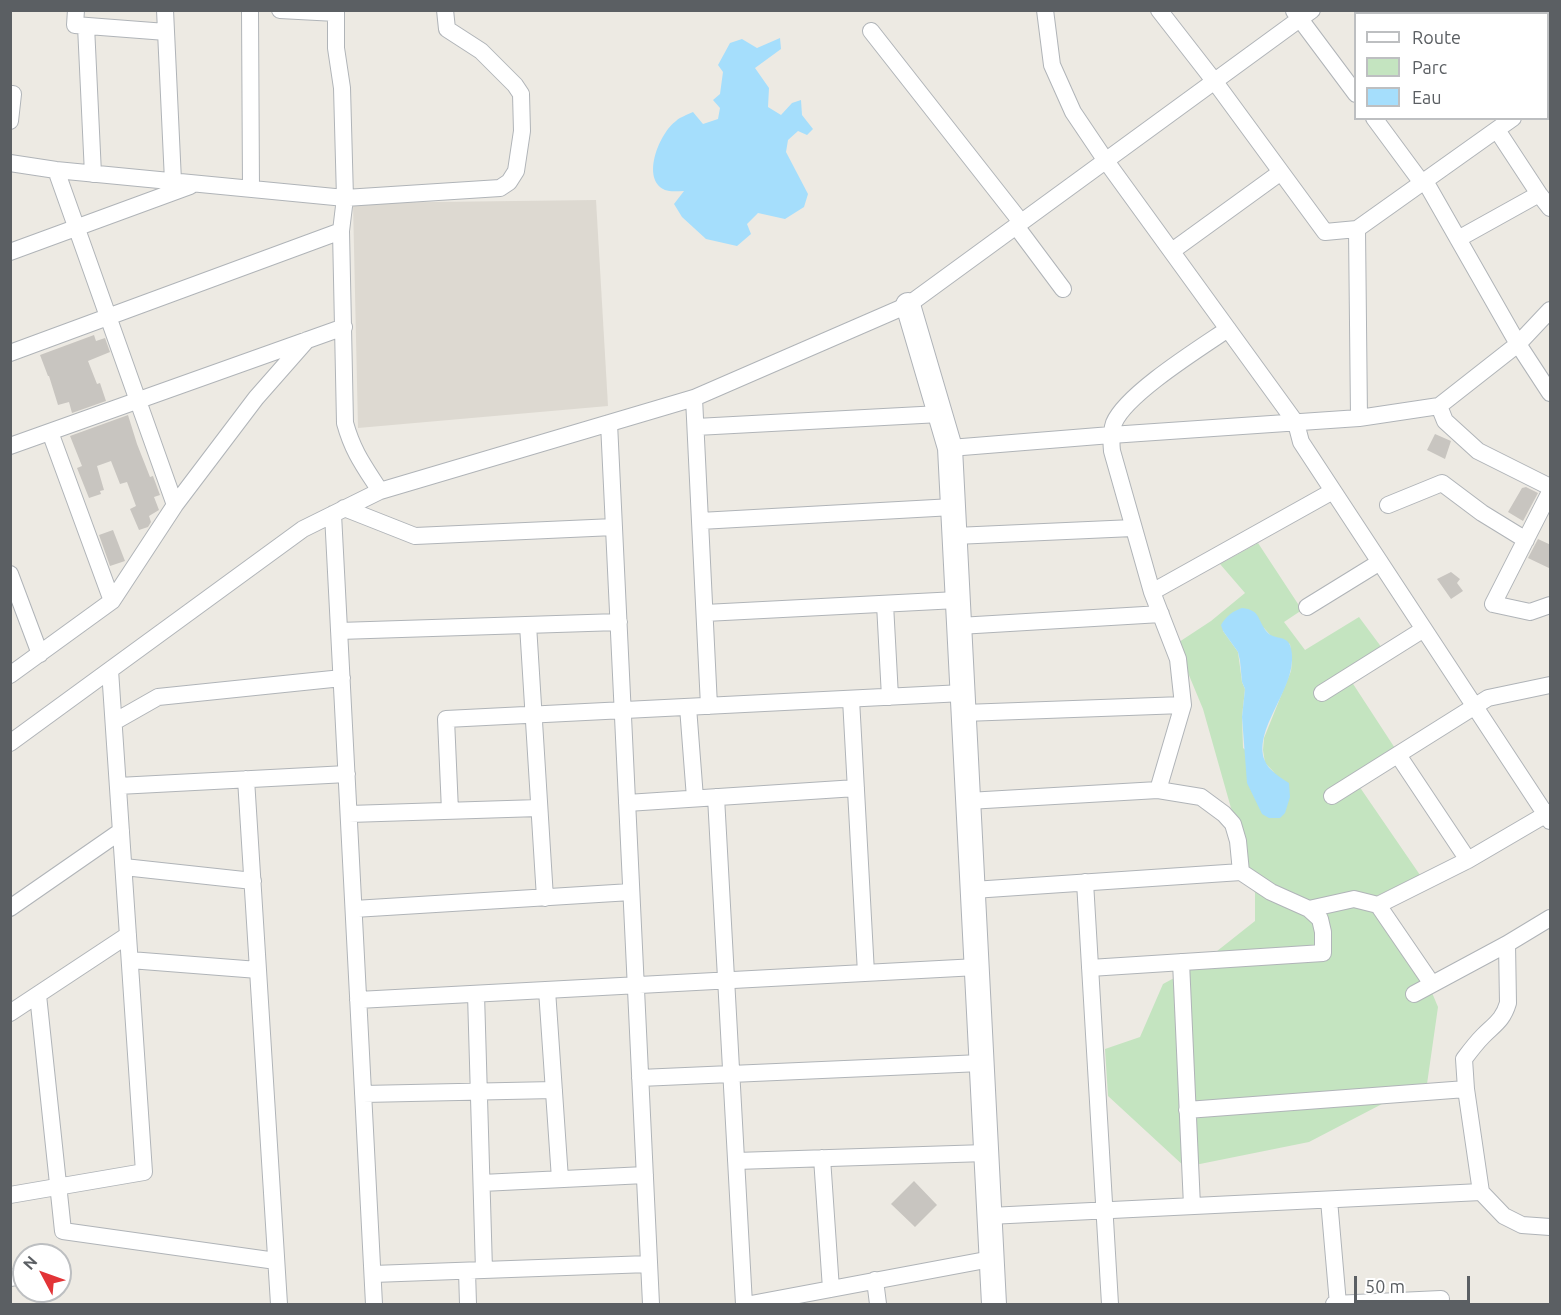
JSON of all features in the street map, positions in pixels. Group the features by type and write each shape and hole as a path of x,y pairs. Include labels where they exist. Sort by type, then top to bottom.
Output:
{"street":[{"path":"76,10 75,26 166,32"},
{"path":"165,10 173,181"},
{"path":"250,10 251,189"},
{"path":"280,10 336,12 336,48 342,88 345,198 341,231 345,423 356,456 380,491"},
{"path":"10,164 345,198 500,188 509,182 516,171 522,131 521,94 481,51 447,29 445,10"},
{"path":"1045,10 1052,65 1072,112 1296,423 1301,442 1549,816 1378,905 1354,899 1309,909"},
{"path":"1159,10 1325,232 1357,229 1504,123 1539,194 1551,208"},
{"path":"10,743 303,529 380,491 694,398 908,305 1215,82 1302,14 1354,91"},
{"path":"86,26 93,174"},
{"path":"871,30 1018,224 1063,289"},
{"path":"10,94 13,94 10,121"},
{"path":"1376,120 1424,182 1518,344 1551,393"},
{"path":"56,170 175,505"},
{"path":"1172,251 1281,172"},
{"path":"10,252 195,184"},
{"path":"1458,239 1539,194"},
{"path":"1357,229 1359,418"},
{"path":"10,353 341,231"},
{"path":"908,305 950,448 994,1305"},
{"path":"950,448 1359,418 1439,406 1518,344 1551,310"},
{"path":"10,446 344,327"},
{"path":"1158,790 1183,705 1178,658 1152,592 1112,451 1111,435 1115,421 1125,408 1151,383 1228,329"},
{"path":"10,675 112,602 175,505 256,398 307,340"},
{"path":"694,398 709,706"},
{"path":"1439,406 1445,421 1478,452 1551,487"},
{"path":"696,427 940,414"},
{"path":"609,423 651,1305"},
{"path":"50,432 112,602"},
{"path":"1388,506 1442,483 1482,513 1526,540"},
{"path":"1152,592 1333,491"},
{"path":"1551,492 1493,604 1530,612 1551,605"},
{"path":"700,520 953,507"},
{"path":"339,511 415,536 614,527"},
{"path":"339,511 339,630 374,1305"},
{"path":"955,536 1133,528"},
{"path":"1307,607 1380,562"},
{"path":"10,574 40,654"},
{"path":"705,613 957,600"},
{"path":"885,604 890,697"},
{"path":"959,626 1161,614"},
{"path":"339,630 619,622"},
{"path":"528,625 545,898"},
{"path":"1322,693 1424,629"},
{"path":"10,1195 144,1172 110,670"},
{"path":"114,722 158,697 342,678"},
{"path":"1332,796 1488,698 1551,685"},
{"path":"450,811 446,719 890,697 963,703 1183,705"},
{"path":"851,699 866,973"},
{"path":"688,707 695,798"},
{"path":"1398,755 1468,860"},
{"path":"118,786 347,774"},
{"path":"246,779 279,1305"},
{"path":"627,803 856,788"},
{"path":"968,801 1158,790 1201,797 1224,814 1233,824 1238,841 1241,872"},
{"path":"717,797 744,1305"},
{"path":"349,814 539,808"},
{"path":"10,908 121,831"},
{"path":"124,867 253,881"},
{"path":"973,890 1241,872 1271,892 1309,909 1320,919 1323,932 1323,953 1090,968"},
{"path":"1085,882 1110,1305"},
{"path":"354,909 631,892"},
{"path":"1378,905 1432,984"},
{"path":"1414,994 1551,918"},
{"path":"10,1013 128,934"},
{"path":"1507,944 1508,1003 1506,1012 1464,1059 1480,1192 1504,1216 1522,1225 1551,1227"},
{"path":"130,960 258,970"},
{"path":"1181,962 1192,1206"},
{"path":"358,1000 976,967"},
{"path":"548,990 560,1179"},
{"path":"476,994 484,1270"},
{"path":"38,995 63,1231 276,1261"},
{"path":"640,1078 981,1063"},
{"path":"1187,1110 1466,1089"},
{"path":"363,1094 554,1090"},
{"path":"736,1161 986,1153"},
{"path":"822,1158 831,1289"},
{"path":"482,1184 645,1175"},
{"path":"989,1216 1480,1192"},
{"path":"1329,1200 1338,1304"},
{"path":"751,1305 991,1259"},
{"path":"373,1274 649,1264"},
{"path":"467,1271 468,1305"},
{"path":"875,1280 878,1305"},
{"path":"1334,1305 1441,1299"}],"shaded area":[{"path":"596,200 608,406 358,428 353,203"}],"green space":[{"path":"1258,543 1302,610 1284,622 1305,650 1359,617 1382,648 1344,670 1402,759 1359,786 1420,875 1368,900 1417,957 1438,1007 1427,1084 1382,1104 1309,1142 1185,1167 1108,1096 1105,1049 1140,1037 1163,984 1202,963 1255,921 1255,893 1203,709 1176,644 1211,621 1245,593 1220,564","holes":["1264,628 1272,637 1290,644 1292,661 1291,671 1264,738 1265,763 1275,773 1243,748 1242,717 1245,689 1238,652 1223,631"]}],"water":[{"path":"780,38 781,49 755,68 769,88 768,107 781,115 792,103 801,100 802,115 813,129 807,135 798,131 788,140 786,152 808,194 804,207 785,219 758,213 747,224 751,234 737,246 706,239 682,217 674,204 684,191 665,190 654,176 653,166 659,145 670,127 680,118 693,112 703,124 718,119 720,108 713,100 720,94 723,72 718,65 730,43 742,39 757,48"},
{"path":"1242,608 1256,613 1267,632 1286,640 1290,645 1292,660 1290,674 1270,719 1263,748 1265,761 1269,768 1289,783 1290,797 1285,813 1280,818 1269,818 1262,814 1247,783 1242,717 1245,689 1238,652 1221,625 1230,614"}],"building":[{"path":"94,335 96,341 105,338 110,352 88,361 97,384 100,383 106,401 72,413 69,402 58,405 40,355"},
{"path":"128,415 150,477 153,476 160,495 154,497 159,510 149,516 151,522 148,527 139,530 130,509 136,506 127,482 120,484 111,461 97,466 104,490 100,491 101,494 89,498 77,468 82,466 70,436"},
{"path":"1435,434 1451,441 1445,459 1427,450"},
{"path":"1526,487 1538,493 1523,521 1508,512 1522,488"},
{"path":"113,530 125,561 110,566 99,535"},
{"path":"1538,539 1551,545 1551,569 1528,558"},
{"path":"1451,572 1460,579 1457,583 1463,591 1451,599 1437,579"},
{"path":"914,1181 937,1205 915,1227 891,1204"}]}
